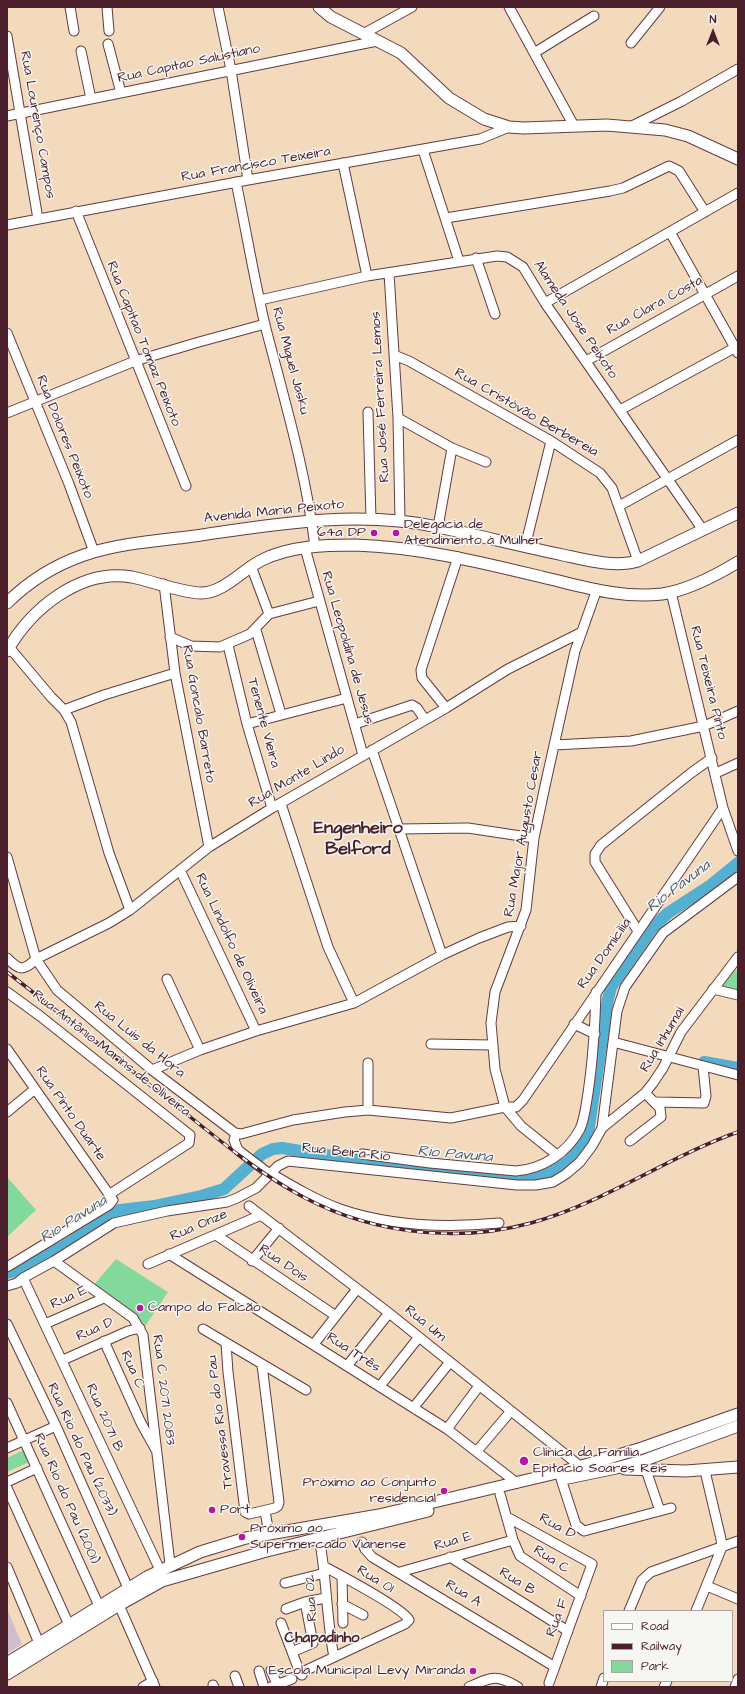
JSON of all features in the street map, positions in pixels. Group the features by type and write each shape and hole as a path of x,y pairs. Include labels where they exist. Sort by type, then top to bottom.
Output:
{"main road":[{"path":"319,7 331,17 401,53 449,98 484,119 509,127 607,125 665,130 688,136 738,160"},
{"name":"Avenida Maria Peixoto","path":"7,603 31,582 45,573 66,562 94,552 133,544 312,520 370,519 400,521 438,527 525,547 611,563 624,564 638,561 738,513"},
{"path":"8,649 37,613 57,596 85,582 119,576 164,584 191,592 208,592 225,585 251,566 273,556 310,548 381,546 458,558 627,595 671,592 702,581 738,562"},
{"path":"7,1663 170,1564 213,1547 246,1538 379,1515 581,1467 738,1414"},
{"path":"7,1674 119,1605 162,1581 319,1538 561,1479 616,1468 672,1451 738,1426"},
{"path":"686,1471 675,1466 672,1461 672,1451 677,1441 697,1429"},
{"path":"616,1468 705,1471 738,1467"},
{"path":"246,1538 242,1548 244,1552 251,1556"},
{"path":"213,1547 217,1548 221,1554 220,1562 215,1566"},
{"path":"119,1605 126,1590"}],"street":[{"path":"70,7 74,31"},
{"path":"107,7 110,31"},
{"path":"218,7 231,70 248,180"},
{"path":"363,34 412,7"},
{"path":"509,7 574,126"},
{"path":"631,43 660,7"},
{"path":"534,53 594,16"},
{"name":"Rua Lourenço Campos","path":"7,36 38,219"},
{"name":"Rua Capitao Salustiano","path":"7,116 377,41"},
{"path":"108,44 121,92"},
{"path":"81,51 91,99"},
{"path":"632,126 682,101 738,69"},
{"name":"Rua Francisco Teixeira","path":"7,226 76,211 480,139 509,127"},
{"path":"423,150 459,261"},
{"path":"343,163 367,276"},
{"path":"446,218 623,188 669,166 679,171 705,212"},
{"name":"Rua Miguel Jasku","path":"236,182 265,324 292,422 312,520 310,548"},
{"path":"545,303 738,193"},
{"name":"Rua Capitao Tomaz Peixoto","path":"76,211 186,486"},
{"path":"620,410 737,349 704,295 670,232"},
{"name":"Alameda Jose Peixoto","path":"260,300 367,276 476,258 497,256 515,261 523,267 545,303 703,530"},
{"path":"476,258 495,314"},
{"name":"Rua José Ferreira Lemos","path":"390,273 398,418 400,521"},
{"name":"Rua Clara Costa","path":"586,361 738,276"},
{"path":"7,413 135,361 265,324"},
{"name":"Rua Dolores Peixoto","path":"7,333 69,484 94,552"},
{"name":"Rua Cristóvão Berbereia","path":"394,355 409,361 551,442 600,473 612,488 638,561"},
{"path":"368,412 370,519"},
{"path":"398,418 452,448 486,462"},
{"path":"619,506 738,440"},
{"path":"525,547 551,442"},
{"path":"438,527 452,448"},
{"name":"Rua Leopoldina de Jesus","path":"310,548 319,601 363,755"},
{"path":"446,708 422,678 421,670 458,558"},
{"path":"251,566 269,614"},
{"name":"Rua Goncalo Barreto","path":"164,584 175,673 209,848"},
{"name":"Rua Major Augusto Cesar","path":"558,1156 521,1126 505,1107 495,1069 491,1023 495,992 521,926 528,901 534,838 554,745 575,651 597,589"},
{"name":"Rua Teixeira Pinto","path":"671,592 724,808 738,851"},
{"path":"170,637 191,646 200,648 220,647 228,645 256,630 269,614 319,601"},
{"path":"256,630 281,714"},
{"name":"Rua Monte Lindo","path":"7,958 16,966 21,968 28,967 36,959 109,923 130,910 209,848 272,808 446,708 508,669 582,632"},
{"name":"Tenente Vieira","path":"228,645 247,724 272,808"},
{"path":"8,649 64,710 73,728 109,853 130,910"},
{"path":"64,710 175,673"},
{"path":"247,724 347,698"},
{"path":"355,724 412,705 417,708 425,720"},
{"path":"554,745 631,741 704,726 738,711"},
{"path":"372,750 442,955"},
{"path":"638,931 595,862 595,854 601,845 712,758"},
{"path":"716,773 738,763"},
{"path":"281,804 328,947 354,1003"},
{"name":"Rua Domicilia","path":"236,1133 293,1120 368,1110 451,1118 505,1107 516,1107 523,1100 724,808"},
{"path":"400,829 468,828 534,838"},
{"name":"Rua Luís da Hora","path":"7,856 36,959 57,990 152,1070 236,1133"},
{"name":"Rua Lindolfo de Oliveira","path":"180,870 256,1031"},
{"name":"Rua Beira-Rio","path":"7,1286 17,1283 114,1223 167,1211 227,1202 248,1194 284,1163 298,1161 517,1185 536,1185 553,1182 580,1162 592,1146 602,1128 617,1011 625,987 654,945 671,925 738,877"},
{"path":"152,1070 200,1050 256,1031 354,1003 442,955 496,931 508,927 521,926"},
{"name":"Rua Inhumaí","path":"602,1128 645,1093 659,1075 681,1032 738,957"},
{"path":"167,979 200,1050"},
{"path":"713,989 738,995"},
{"name":"Rua Antônio Marins de Oliveira","path":"7,992 187,1131 190,1137 189,1143 112,1197"},
{"path":"362,1154 430,1163 516,1170 530,1170 542,1166 558,1156 580,1128 586,1108 595,1034 596,992"},
{"path":"574,1024 595,1034"},
{"path":"613,1042 738,1075"},
{"path":"430,1044 492,1045"},
{"name":"Rua Pinto Duarte","path":"7,1049 112,1197"},
{"path":"368,1063 368,1110"},
{"path":"656,1102 704,1103 706,1096 703,1067"},
{"path":"7,1112 35,1089"},
{"path":"630,1141 661,1117 661,1111 656,1102 645,1093"},
{"path":"236,1133 234,1140 235,1146 246,1156 272,1174 317,1199 357,1214 444,1226 499,1223"},
{"path":"7,1266 109,1205 112,1197"},
{"name":"Rua Um","path":"249,1206 419,1337 581,1467"},
{"name":"Rua Onze","path":"148,1264 261,1215"},
{"path":"252,1261 279,1228"},
{"name":"Rua Dois","path":"216,1235 252,1261 336,1316"},
{"name":"Rua Três","path":"169,1254 414,1407 477,1451 516,1483"},
{"name":"Rua C 2071 2083","path":"54,1261 133,1318 140,1328 145,1342 170,1564"},
{"name":"Rua 2071 B","path":"23,1278 63,1360 108,1461 160,1570"},
{"path":"314,1344 357,1289"},
{"name":"Rua E","path":"45,1324 104,1298"},
{"path":"347,1366 388,1313"},
{"name":"Rua Rio do Pau (2033)","path":"7,1324 56,1426 126,1590"},
{"name":"Rua D","path":"63,1360 128,1331 140,1328"},
{"path":"203,1330 306,1390"},
{"path":"380,1386 419,1337"},
{"name":"Rua C","path":"104,1341 141,1423 157,1454"},
{"name":"Travessa Rio do Pau","path":"226,1343 228,1372 245,1512 249,1514 265,1511"},
{"path":"414,1407 450,1362"},
{"path":"262,1365 279,1502 278,1506 265,1511 269,1534"},
{"path":"447,1429 479,1386"},
{"name":"Rua Rio do Pau (2001)","path":"7,1403 99,1606"},
{"path":"477,1451 511,1411"},
{"path":"7,1448 56,1426"},
{"path":"7,1482 36,1468"},
{"path":"646,1470 660,1511"},
{"path":"696,1610 722,1548 705,1471"},
{"path":"561,1479 576,1526 580,1529 589,1530 671,1508"},
{"path":"7,1488 69,1625"},
{"name":"Rua C","path":"500,1494 517,1552 524,1560 581,1596"},
{"name":"Rua D","path":"507,1517 592,1563"},
{"name":"Rua 02","path":"319,1538 325,1570 328,1628 334,1657"},
{"name":"Rua E","path":"400,1572 513,1540"},
{"path":"629,1610 642,1580 651,1572 722,1548 738,1541"},
{"name":"Rua A","path":"362,1542 365,1549 372,1557 400,1572 555,1666"},
{"name":"Rua B","path":"450,1557 568,1631"},
{"name":"Rua F","path":"549,1683 592,1563"},
{"path":"7,1567 39,1643"},
{"path":"285,1582 325,1570"},
{"name":"Rua 01","path":"325,1570 342,1576 406,1615 409,1620 405,1624 334,1657"},
{"path":"342,1576 343,1623"},
{"path":"707,1586 738,1599"},
{"path":"286,1609 305,1602 326,1598"},
{"path":"292,1652 313,1643 305,1602"},
{"path":"342,1604 363,1615"},
{"path":"119,1605 154,1684 143,1687"},
{"path":"281,1623 302,1673 334,1657"},
{"path":"271,1670 274,1686 292,1679"},
{"path":"259,1671 264,1687"},
{"path":"235,1676 239,1687"},
{"path":"469,1687 497,1677 518,1687"},
{"path":"735,1687 738,1679"}],"shaded area":[{"path":"7,1609 22,1644 7,1654"}],"green space":[{"path":"735,970 738,971 738,992 726,989 722,986"},
{"path":"7,1177 36,1210 7,1237"},
{"name":"Campo do Falcão","path":"116,1259 168,1292 146,1325 93,1286"},
{"path":"24,1450 29,1462 7,1472 7,1458"}],"waterway":[{"name":"Rio Pavuna","path":"7,1273 20,1270 64,1246 120,1210 154,1206 201,1196 224,1189 262,1154 273,1149 282,1148 382,1164 452,1172 524,1178 548,1174 569,1161 588,1133 611,987 652,928 668,913 711,885 738,863"},
{"path":"704,1062 738,1068"}],"railway":[{"path":"7,972 210,1133 273,1179 317,1204 346,1216 376,1224 407,1230 438,1233 469,1233 500,1230 531,1223 584,1204 686,1154 738,1132"}],"place":[{"name":"64a DP","path":"374,533"},
{"name":"Delegacia de Atendimento à Mulher","path":"396,533"},
{"name":"Campo do Falcão","path":"140,1308"},
{"name":"Clínica da Família Epitacio Soares Reis","path":"524,1461"},
{"name":"Próximo ao Conjunto residencial","path":"444,1491"},
{"name":"Port","path":"212,1510"},
{"name":"Próximo ao Supermercado Vianense","path":"242,1537"},
{"name":"Escola Municipal Levy Miranda","path":"473,1671"}],"district":[{"name":"Engenheiro Belford","path":"358,839"},
{"name":"Chapadinho","path":"322,1639"}]}
